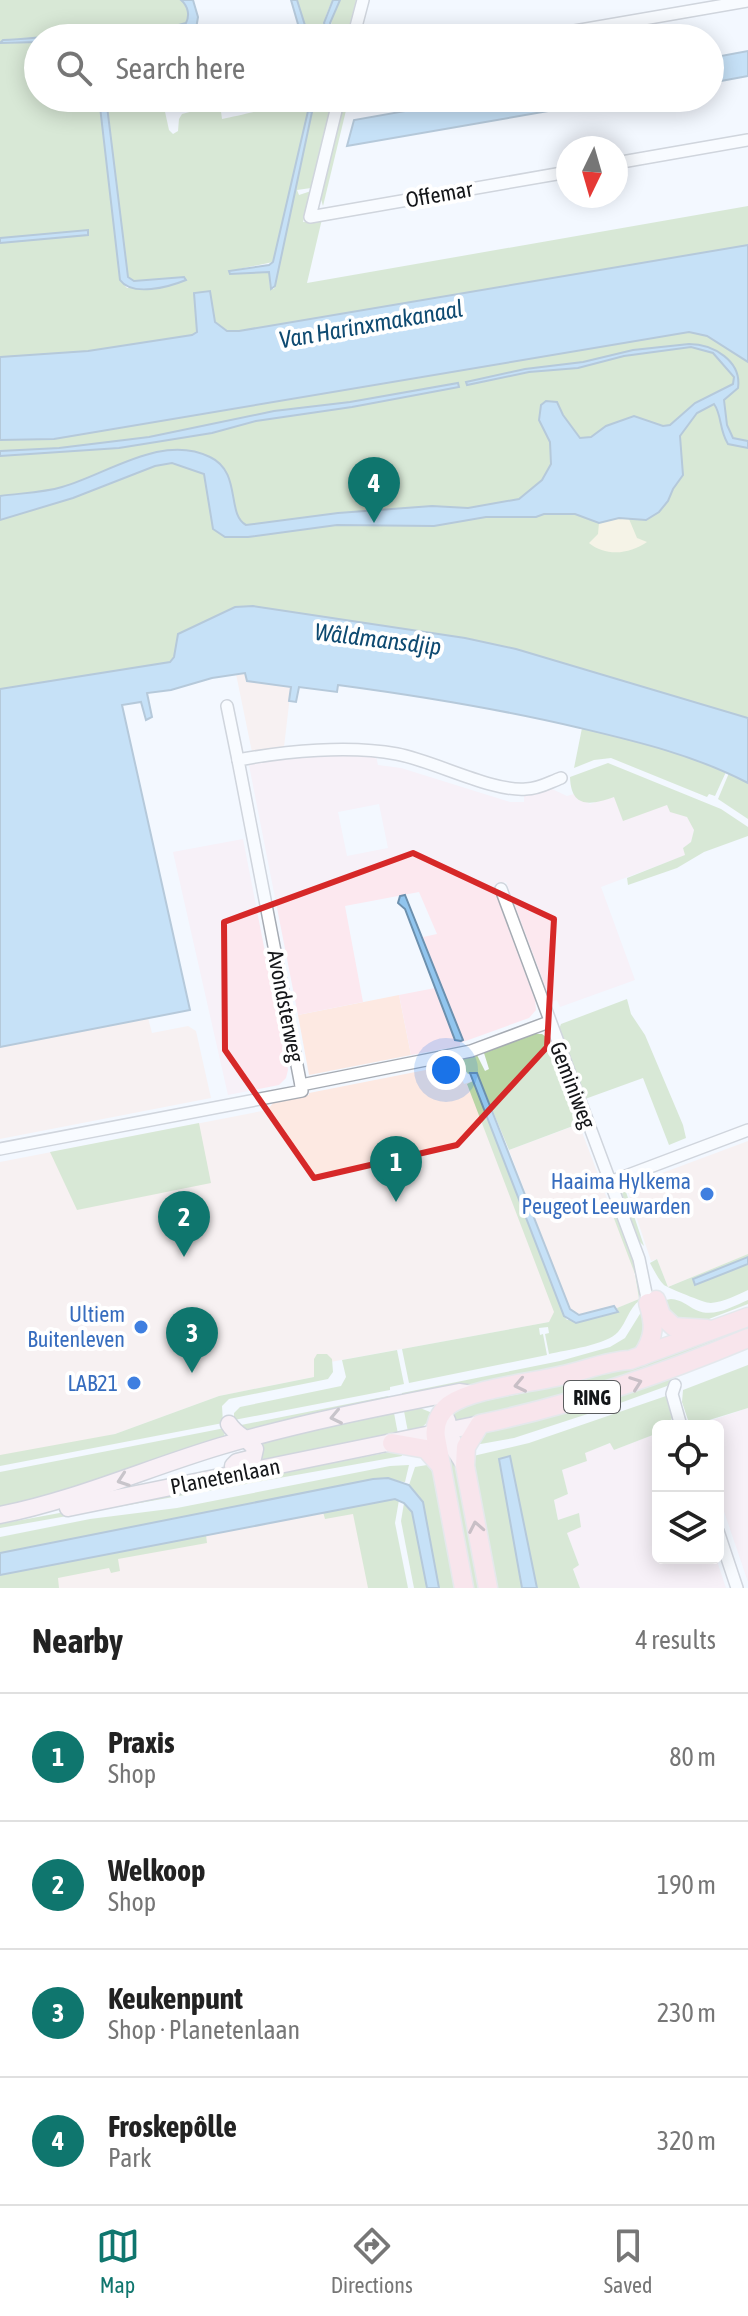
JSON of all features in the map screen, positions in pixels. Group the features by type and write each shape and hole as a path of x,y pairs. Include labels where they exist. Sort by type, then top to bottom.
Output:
{"main road":[{"path":"652,1302 664,1320 674,1327 698,1326 714,1331"},
{"path":"642,1356 653,1333 652,1302"},
{"name":"Planetenlaan","path":"0,1515 84,1493 223,1445 412,1401 459,1392 476,1394 642,1356 748,1317"},
{"name":"Planetenlaan","path":"0,1521 392,1443 443,1425 480,1424 529,1414 607,1393 748,1338"},
{"path":"675,1385 701,1358"},
{"name":"RING","path":"443,1425 455,1402 476,1394"},
{"path":"412,1401 432,1406 465,1466"},
{"path":"480,1424 466,1447 465,1466 488,1588"},
{"path":"443,1425 441,1466 464,1588"},
{"path":"223,1476 237,1462 255,1456 253,1446 244,1440"},
{"path":"392,1443 426,1449 441,1466"},
{"path":"180,1484 173,1479 173,1470 197,1454"}],"street":[{"path":"357,24 363,0"},
{"path":"615,24 748,1"},
{"name":"Offemar","path":"336,112 310,217 556,174"},
{"path":"628,161 748,140"},
{"name":"Avondsterweg","path":"0,1149 302,1091 227,706"},
{"path":"238,760 290,751 381,752 516,789 538,788 561,778"},
{"name":"Geminiweg","path":"501,889 652,1302"},
{"path":"301,1085 471,1051 549,1022"},
{"path":"610,1182 748,1130"},
{"path":"675,1385 672,1394 679,1420"},
{"path":"724,1549 737,1588"}],"highlighted area":[{"path":"413,853 554,919 547,1047 457,1145 314,1178 225,1050 224,922"}],"shaded area":[{"path":"246,673 248,681 291,687 284,747 252,752 236,674"},
{"path":"303,755 376,756 378,765 401,768 510,802 524,802 524,794 552,789 567,796 574,794 590,804 614,796 667,805 690,820 694,830 691,842 683,848 686,855 601,887 635,980 560,1007 557,1000 551,1002 506,882 495,887 536,1010 529,1018 460,1043 460,1046 411,1055 399,995 435,988 455,1040 462,1040 423,937 437,934 419,892 345,906 363,1002 298,1015 249,765","holes":["379,804 388,848 347,856 338,812"]},
{"path":"243,839 288,1070 286,1078 279,1085 228,1095 173,852"},
{"path":"399,995 411,1055 309,1075 298,1015"},
{"path":"148,1018 152,1033 188,1026 196,1031 211,1098 0,1139 0,1047"},
{"path":"456,1064 464,1084 473,1081 561,1310 549,1322 314,1365 314,1377 219,1396 115,1434 0,1459 0,1162 267,1110 274,1102 309,1093"},
{"path":"579,1124 634,1270 639,1299 617,1308 614,1306 579,1315 570,1309 509,1150"},
{"path":"748,1141 748,1254 668,1287 657,1259 651,1261 627,1189 630,1185"},
{"path":"748,1408 748,1582 724,1512 724,1420 713,1420"},
{"path":"652,1435 652,1564 718,1564 726,1588 580,1588 573,1568 579,1565 567,1533 578,1514 558,1520 554,1500 568,1494 562,1470 587,1461 584,1453 611,1443 614,1450"},
{"path":"374,1502 391,1588 0,1588 0,1575"}],"green space":[{"path":"0,0 181,0 186,4 189,17 182,24 24,24 24,40 0,42"},
{"path":"297,0 333,0 325,24 305,24"},
{"path":"340,0 356,0 350,24 332,24 331,18"},
{"path":"24,42 24,112 101,112 120,280 127,288 177,284 184,277 133,281 128,277 108,112 165,112 169,130 173,134 178,131 182,114 190,112 221,112 222,119 253,112 308,112 273,262 229,271 269,272 270,288 274,289 308,112 329,112 311,188 297,190 299,195 311,191 303,222 322,219 307,283 748,206 748,245 239,331 227,331 215,322 209,291 195,293 197,333 192,335 88,351 0,357 0,243 89,233 0,238 0,43"},
{"path":"341,112 346,112 323,206 320,196"},
{"path":"689,332 707,336 748,362 748,718 516,649 465,638 253,606 235,607 178,634 174,658 170,662 0,689 0,440 54,439"},
{"path":"582,728 691,758 726,772 715,796 709,794 707,797 611,758 594,760 574,768"},
{"path":"608,763 721,809 748,827 748,836 704,852 677,868 628,885 627,878 685,855 683,848 691,842 694,830 687,817 670,812 667,805 623,821 614,797 590,803 578,800 570,777"},
{"path":"729,773 748,783 748,819 718,799"},
{"path":"627,999 631,1014 645,1035 683,1125 686,1138 669,1145 643,1078 585,1099 559,1029 561,1024"},
{"path":"535,1034 549,1039 581,1123 509,1150 477,1073 468,1074 458,1060 477,1055 485,1071 489,1069 484,1053"},
{"path":"473,1081 567,1320 618,1311 617,1308 639,1299 635,1274 607,1200 610,1198 630,1250 642,1294 639,1295 640,1300 613,1337 549,1354 545,1334 549,1333 548,1327 539,1328 547,1355 409,1383 402,1349 549,1322 554,1312 467,1084"},
{"path":"199,1123 211,1183 77,1210 50,1152"},
{"path":"649,1174 651,1177 630,1185 626,1192 644,1246 639,1241 622,1194 628,1183"},
{"path":"748,1254 748,1257 696,1285 748,1264 748,1290 711,1303 667,1287 650,1263 657,1259 668,1287"},
{"path":"671,1299 709,1313 748,1300 748,1304 701,1322 677,1320 660,1301"},
{"path":"643,1309 649,1320 638,1348 625,1354 618,1352 558,1368 402,1400 402,1393 560,1361 610,1347 625,1338"},
{"path":"748,1324 748,1332 597,1390 456,1421 453,1415 460,1406 548,1388"},
{"path":"397,1350 404,1384 390,1387 390,1390 234,1420 234,1413 240,1407 341,1386 346,1377 342,1360"},
{"path":"317,1354 327,1354 332,1359 333,1372 328,1379 229,1399 222,1406 223,1423 0,1466 0,1455 115,1434 219,1396 314,1377"},
{"path":"748,1365 748,1408 709,1420 688,1420 682,1402 683,1390"},
{"path":"676,1376 667,1386 612,1406 514,1438 475,1445 483,1433 490,1430"},
{"path":"388,1396 392,1402 251,1434 236,1426"},
{"path":"666,1396 673,1415 671,1420 652,1420 652,1435 614,1450 610,1443 585,1453 587,1461 562,1470 568,1494 554,1500 558,1520 579,1513 581,1527 567,1533 579,1565 573,1569 580,1588 537,1588 510,1457 500,1459 522,1588 498,1588 473,1456 529,1443"},
{"path":"403,1406 415,1406 430,1412 431,1419 420,1429 408,1432"},
{"path":"393,1408 398,1434 260,1461 258,1439"},
{"path":"225,1428 224,1440 0,1512 0,1472"},
{"path":"401,1450 402,1456 0,1528 0,1524"},
{"path":"454,1460 478,1588 470,1588 446,1461"},
{"path":"433,1464 457,1588 439,1588 423,1502 409,1485 415,1467"},
{"path":"409,1465 405,1482 373,1479 0,1553 0,1537"},
{"path":"399,1500 395,1523 408,1588 368,1588 353,1514 325,1519 323,1512"},
{"path":"404,1503 412,1512 427,1588 414,1588 401,1521"},
{"path":"206,1535 207,1543 118,1559 120,1571 111,1573 109,1568 58,1578 59,1588 0,1588 0,1575"}],"sand":[{"path":"629,519 637,538 647,542 618,552 603,550 589,543 598,534 599,523"}],"water":[{"path":"181,0 193,0 197,24 182,24 187,20 187,8"},
{"path":"291,0 297,0 305,24 298,24"},
{"path":"333,0 340,0 330,24 324,23"},
{"path":"24,38 24,42 0,43"},
{"path":"748,51 748,76 724,80 724,55"},
{"path":"101,112 108,112 128,277 134,281 184,277 186,280 161,288 142,289 133,288 120,280"},
{"path":"308,112 312,112 275,286 271,289 269,272 230,274 229,271 273,262"},
{"path":"399,112 542,112 347,146 354,120"},
{"path":"88,230 88,235 0,243 0,238"},
{"name":"Van Harinxmakanaal","path":"748,245 748,362 707,336 689,332 54,439 0,440 0,357 88,351 192,335 197,332 194,293 210,291 215,322 227,331 239,331"},
{"path":"689,344 707,347 731,362 738,378 738,388 724,400 727,425 733,438 748,441 748,448 728,444 714,404 697,413 680,436 683,475 659,512 646,520 619,518 599,523 575,514 544,514 536,517 486,517 434,526 337,525 248,537 225,537 213,529 204,474 172,463 155,466 73,498 0,520 0,496 62,487 135,458 173,450 192,451 220,464 230,482 236,512 246,525 338,513 432,506 468,508 519,499 542,480 551,464 550,442 539,420 541,405 546,401 557,402 580,438 591,437 606,426 634,416 663,426 670,425 695,403 733,384 734,377 713,353 691,347 624,356 578,368 529,372 467,385 466,382 633,350"},
{"path":"458,383 459,387 119,448 0,456 0,451 59,448 149,437 274,411 350,402"},
{"name":"Wâldmansdjip","path":"253,606 465,638 516,649 748,718 748,783 687,757 624,739 520,715 399,694 338,685 337,692 299,687 296,702 289,701 291,687 247,681 245,673 147,693 152,717 146,720 141,702 122,705 190,1010 0,1047 0,689 170,662 174,657 178,634 235,607"},
{"path":"405,895 461,1041 455,1040 405,909 398,903 400,896"},
{"path":"470,1073 477,1073 570,1309 579,1315 614,1306 618,1312 576,1323 564,1316"},
{"path":"748,1257 748,1264 695,1285 693,1279"},
{"path":"510,1456 537,1588 522,1588 499,1459"},
{"path":"388,1478 409,1485 423,1502 439,1588 427,1588 412,1512 395,1499 0,1575 0,1553"}],"place":[{"name":"Froskepôlle","path":"374,523"},
{"name":"Haaima Hylkema Peugeot Leeuwarden","path":"707,1194"},
{"name":"Praxis","path":"396,1202"},
{"name":"Welkoop","path":"184,1257"},
{"name":"Ultiem Buitenleven","path":"141,1327"},
{"name":"Keukenpunt","path":"192,1373"},
{"name":"LAB21","path":"134,1383"}]}
